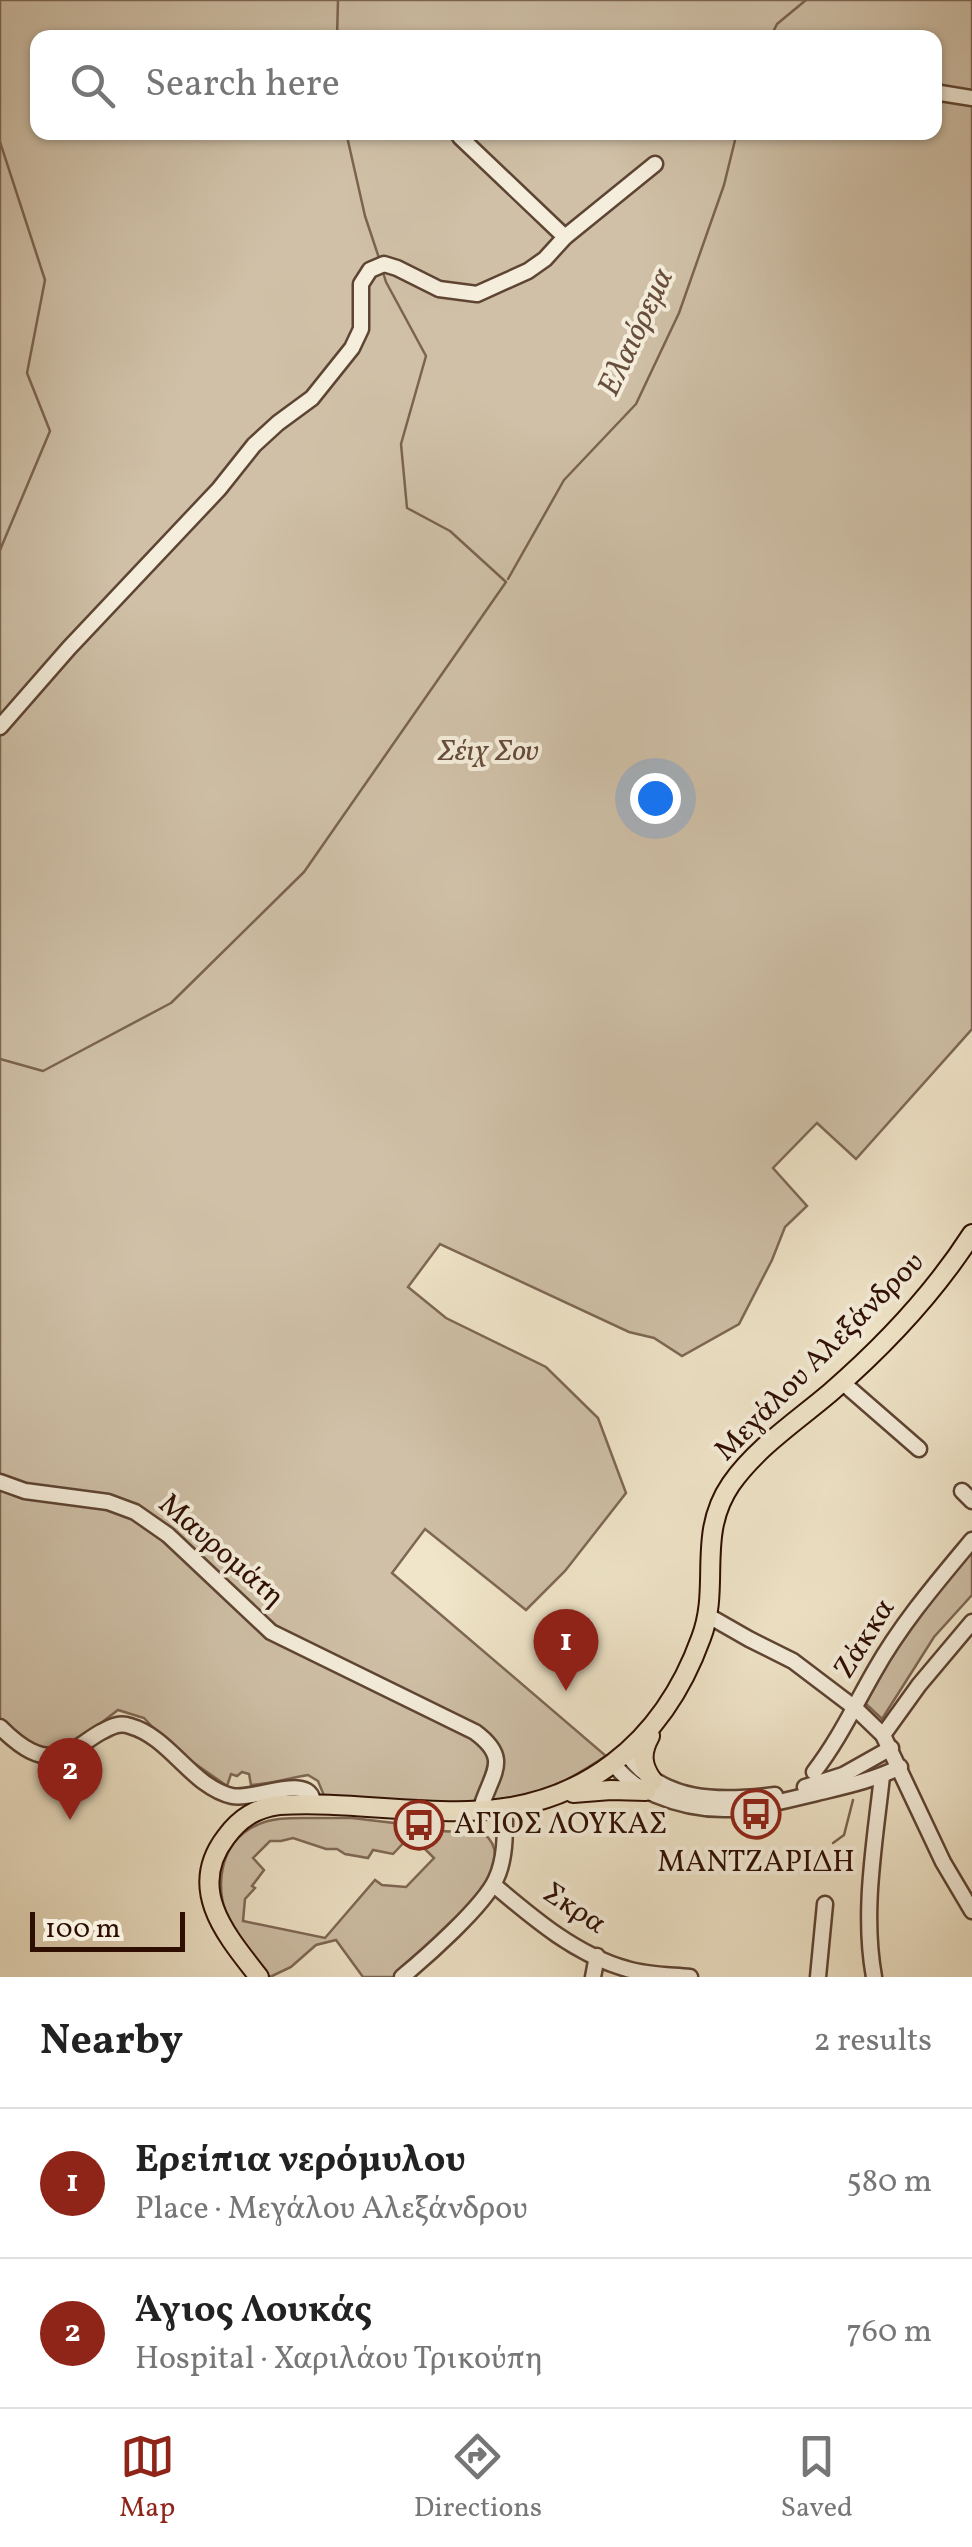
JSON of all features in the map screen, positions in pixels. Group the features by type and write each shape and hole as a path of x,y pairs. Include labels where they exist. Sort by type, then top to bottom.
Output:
{"main road":[{"name":"Μεγάλου Αλεξάνδρου","path":"259,1977 216,1917 209,1886 222,1842 239,1822 272,1806 480,1811 505,1808 562,1793 620,1758 666,1709 703,1634 710,1540 727,1490 744,1466 842,1382 895,1330 933,1288 972,1234"},
{"path":"562,1793 650,1786 643,1753 666,1709"}],"street":[{"path":"942,93 972,98"},
{"path":"463,140 564,237"},
{"path":"0,727 219,490 257,442 312,398 352,348 361,330 361,284 370,270 384,264 439,289 477,294 528,271 654,164"},
{"path":"842,1382 919,1449"},
{"name":"Μαυρομάτη","path":"0,1482 18,1490 100,1501 134,1512 180,1545 271,1632 475,1732 494,1748 497,1758 480,1811"},
{"name":"Ζάκκα","path":"814,1772 833,1748 903,1626 972,1540"},
{"path":"707,1614 793,1661 855,1708 887,1742 943,1862 972,1911"},
{"path":"620,1758 628,1781 703,1798 774,1796 843,1774 887,1742 919,1684 972,1622"},
{"path":"0,1727 20,1746 45,1756 68,1753 115,1724 130,1726 154,1740 208,1784 232,1796 300,1788 310,1791 313,1804"},
{"path":"650,1786 674,1803 732,1810 776,1804 900,1768"},
{"path":"874,1977 869,1936 870,1888 882,1776"},
{"path":"402,1977 440,1943 494,1884 501,1862 505,1808"},
{"name":"Σκρα","path":"494,1884 546,1927 597,1956 634,1971 690,1977"},
{"path":"818,1977 826,1904"},
{"path":"593,1977 597,1956"}],"green space":[{"name":"Σέιχ Σου","path":"0,0 972,0 972,1029 856,1159 817,1123 773,1168 807,1206 785,1227 739,1324 682,1356 654,1338 629,1332 440,1244 408,1287 446,1318 546,1367 598,1418 626,1493 565,1571 526,1610 425,1529 392,1573 606,1756 566,1780 538,1791 478,1802 417,1803 325,1798 318,1781 308,1775 251,1785 249,1774 242,1772 237,1776 231,1774 227,1786 184,1756 144,1718 118,1710 70,1747 47,1753 6,1729 0,1719"},
{"path":"972,1548 972,1595 934,1637 882,1719 865,1703 905,1625"},
{"path":"352,1818 411,1825 417,1830 483,1833 494,1849 493,1867 467,1910 396,1977 363,1977 336,1940 316,1945 291,1967 270,1977 226,1914 221,1885 227,1856 244,1833 270,1821","holes":["411,1835 434,1858 406,1887 382,1885 375,1880 325,1938 243,1921 245,1899 264,1870 253,1858 270,1841 293,1838 368,1858 373,1850 393,1854"]}],"waterway":[{"path":"337,30 338,0"},
{"name":"Ελαιόρεμα","path":"774,30 806,0"},
{"path":"348,140 380,261"},
{"name":"Ελαιόρεμα","path":"508,579 564,480 636,404 679,313 724,185 735,140"},
{"path":"0,142 45,280 27,373 50,431 0,550"},
{"path":"0,1059 43,1071 171,1003 304,872 506,582 450,531 407,508 401,444 426,356 382,269"},
{"path":"833,1843 844,1835 853,1800"}],"place":[{"name":"Ερείπια νερόμυλου","path":"566,1691"},
{"name":"ΜΑΝΤΖΑΡΙΔΗ","path":"756,1814"},
{"name":"Άγιος Λουκάς","path":"70,1820"},
{"name":"ΑΓΙΟΣ ΛΟΥΚΑΣ","path":"419,1825"}]}
